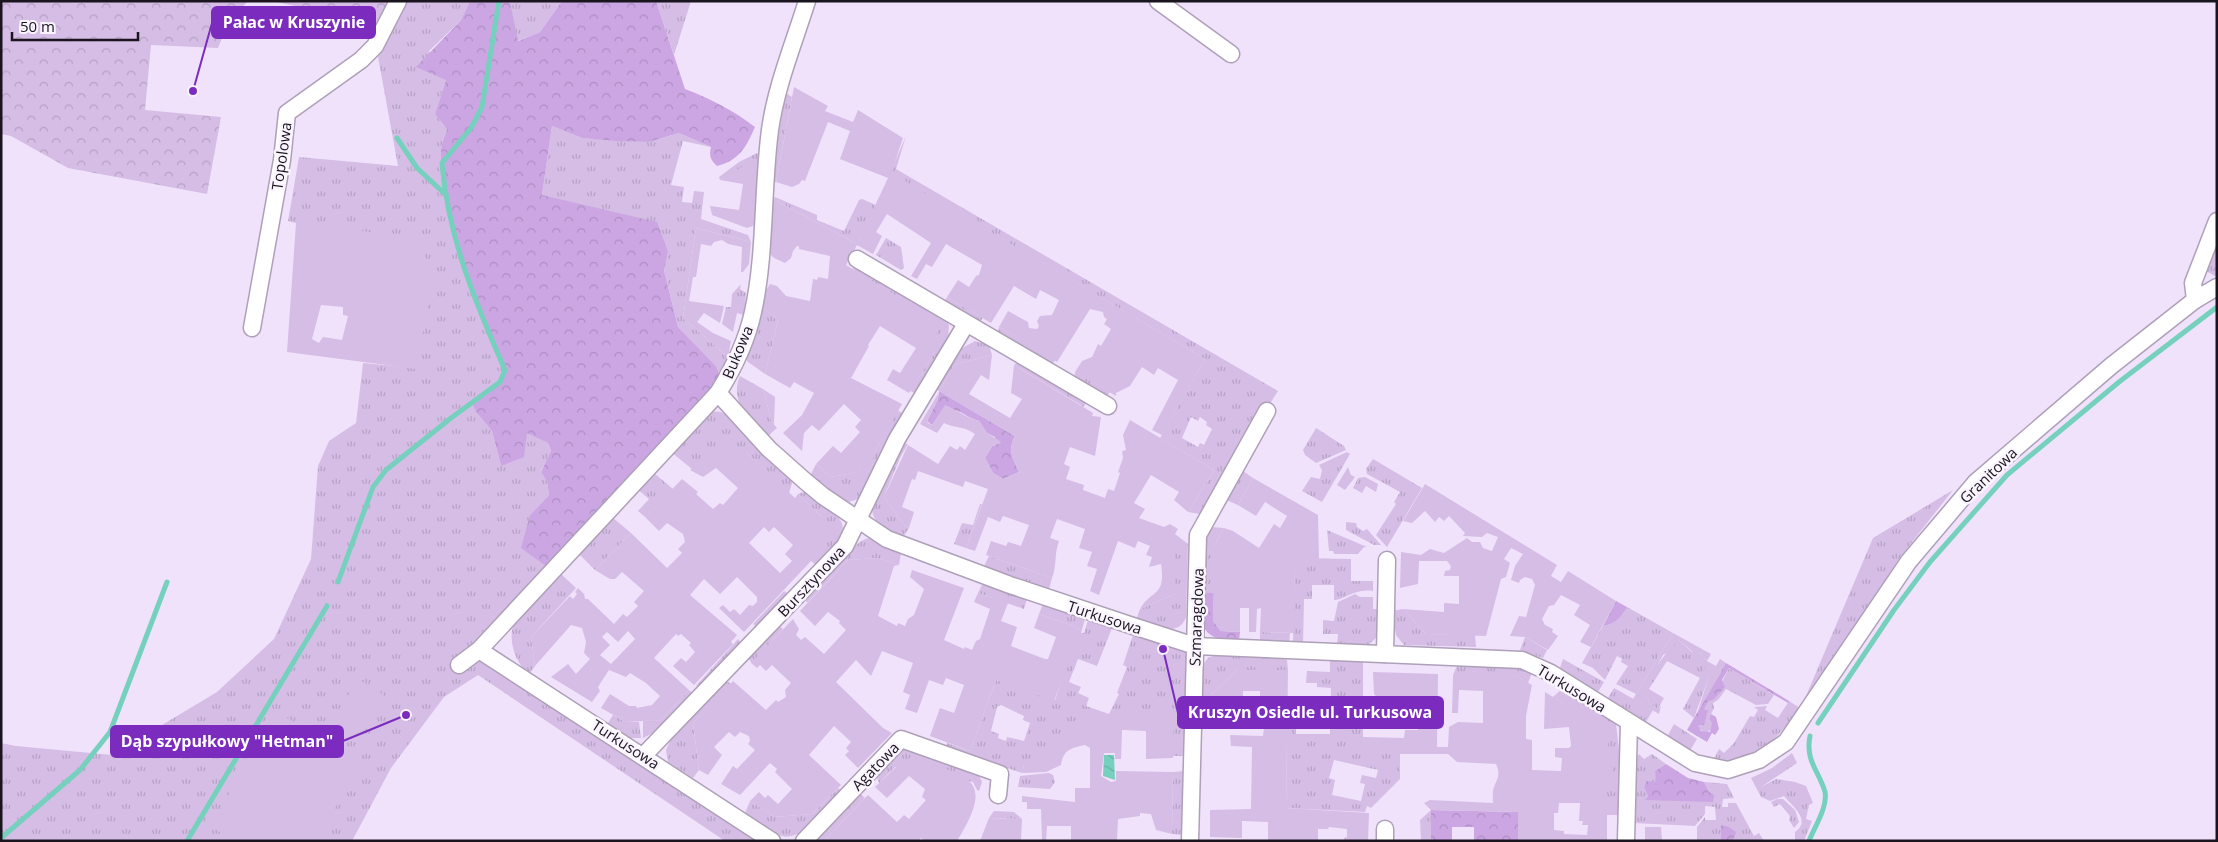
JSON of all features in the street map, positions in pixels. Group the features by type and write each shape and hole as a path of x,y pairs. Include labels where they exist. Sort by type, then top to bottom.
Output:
{"street":[{"name":"Topolowa","path":"252,328 282,160 287,113 361,60 375,46 398,1"},
{"name":"Bukowa","path":"459,665 478,650 718,393 731,372 752,313 761,246 771,128 786,69 807,1"},
{"path":"1158,1 1231,54"},
{"path":"2195,300 2193,283 2217,222"},
{"path":"857,259 1108,406"},
{"name":"Granitowa","path":"1808,709 1909,561 1976,482 2111,366 2195,300 2217,287"},
{"name":"Bursztynowa","path":"644,755 845,546 897,439 966,324"},
{"name":"Turkusowa","path":"718,393 769,449 823,496 886,540 1010,585 1194,646 1522,660 1551,673 1695,763 1728,770 1759,760 1786,742 1808,709"},
{"name":"Szmaragdowa","path":"1190,841 1198,535 1267,411"},
{"path":"1385,654 1387,560"},
{"name":"Turkusowa","path":"478,650 644,755 772,841"},
{"path":"1626,841 1629,723"},
{"name":"Agatowa","path":"804,841 900,738 1000,774 998,795"}],"green space":[{"path":"1,1 248,1 228,23 218,48 151,45 145,110 221,117 207,194 68,168 11,136 1,134"},
{"path":"272,1 388,1 378,24"},
{"path":"405,1 470,1 461,20 429,51 446,80 435,114 447,129 441,148 442,179 452,236 471,291 505,370 500,382 476,412 492,431 501,466 527,432 548,443 551,452 541,471 547,481 549,495 530,515 546,566 465,651 495,668 758,841 725,841 478,675 444,697 391,768 352,841 1,841 1,743 112,755 217,692 274,639 311,559 318,466 329,441 356,423 363,363 417,368 296,223 288,221 299,157 398,166 378,57"},
{"path":"470,1 510,1 518,41 540,32 562,1 656,1 685,89 721,105 755,127 741,152 731,160 717,166 711,157 711,147 679,133 649,142 617,141 582,138 552,126 542,195 657,222 668,252 664,270 678,327 716,366 721,378 546,566 521,548 530,515 549,495 547,481 541,472 551,451 548,443 527,433 524,457 501,466 492,431 476,412 472,403 500,382 504,370 461,263 446,208 441,151 447,129 435,114 446,80 416,67 461,20"},
{"path":"510,1 562,1 540,32 517,41"},
{"path":"656,1 691,1 674,55"},
{"path":"794,87 828,106 825,111 853,122 858,110 903,138 891,173 1205,359 1162,435 1152,430 1178,380 1158,368 1154,375 1142,367 1130,386 1116,393 1116,396 1075,372 1082,361 1092,357 1098,344 1101,346 1111,329 1104,324 1107,319 1104,317 1103,312 1090,309 1057,362 999,327 1008,311 1028,322 1029,328 1037,329 1039,326 1037,321 1040,316 1052,315 1059,300 1040,290 1036,299 1014,286 991,323 947,297 958,280 969,287 976,276 979,275 982,265 946,244 932,267 926,264 917,279 911,276 931,243 887,214 876,232 882,236 873,254 857,245 846,265 938,321 935,352 909,393 887,380 893,369 900,373 916,348 880,326 868,345 851,378 902,404 876,449 870,470 831,477 816,464 833,446 841,453 860,432 855,427 861,420 844,404 819,431 812,425 804,433 802,451 783,433 802,415 814,393 794,382 790,388 765,374 778,321 762,306 765,292 770,284 777,286 786,296 810,301 813,279 817,280 818,277 828,279 830,256 799,249 799,246 797,246 791,258 785,263 770,254 773,199 857,244 888,178 840,159 850,131 828,122 805,181 802,180 799,184 792,187 776,182"},
{"path":"786,93 792,97 776,182 774,183 778,137"},
{"path":"552,126 582,138 649,142 679,133 711,147 683,141 671,185 684,187 682,202 692,203 694,191 704,192 701,219 748,235 751,242 696,228 683,318 728,357 721,378 716,366 678,327 664,269 668,252 542,195"},
{"path":"906,136 896,169 1278,391 1200,514 1188,512 1214,470 1160,438 1205,359 890,173","holes":["1191,417 1198,421 1200,417 1212,429 1204,445 1200,443 1198,447 1182,438"]},
{"path":"757,153 760,156 760,163 720,180 719,177 739,162"},
{"path":"750,162 760,163 756,220 753,226 747,228 712,215 710,206 739,210 743,184 720,180"},
{"path":"775,197 817,215 817,220 844,231 859,200 862,199 876,205 857,244 773,199"},
{"path":"296,223 419,238 432,278 417,369 287,352","holes":["321,305 343,307 343,315 348,316 342,340 323,337 319,343 312,339"]},
{"path":"696,228 751,242 749,264 743,272 741,272 742,247 728,244 722,240 714,242 711,246 701,244 696,277 693,277 689,301 724,306 720,323 704,313 697,322 713,333 731,341 728,357 683,318"},
{"path":"2217,231 2217,275 2215,276 2204,270"},
{"path":"886,238 901,247 904,268 901,270 876,255"},
{"path":"856,265 942,316 949,325 948,339 915,393 910,391 935,352 853,269"},
{"path":"741,284 740,289 746,293 744,315 737,313 733,332 722,324 726,307 731,307 732,294"},
{"path":"763,290 766,291 762,306 778,321 765,374 748,362 745,357"},
{"path":"947,297 983,318 979,323 944,303"},
{"path":"999,327 1055,360 1052,365 997,334"},
{"path":"975,341 989,345 992,355 954,365 939,391 933,388 957,351"},
{"path":"992,355 989,380 981,375 969,394 1010,418 1022,399 1011,393 1014,365 1093,413 1092,416 1101,417 1095,456 1070,447 1064,464 1070,467 1066,479 1084,485 1083,490 1105,498 1108,489 1114,491 1123,458 1122,451 1126,450 1123,435 1130,420 1214,470 1188,512 1174,500 1179,492 1151,475 1134,503 1145,509 1139,518 1164,527 1170,524 1178,529 1175,534 1175,594 1140,609 1159,588 1162,575 1161,564 1149,567 1152,557 1146,555 1150,546 1138,541 1135,548 1118,541 1099,595 1090,591 1097,569 1087,566 1092,552 1079,548 1085,529 1057,519 1050,538 1059,541 1052,578 986,555 991,541 1006,546 1008,542 1021,546 1029,525 1003,516 1000,522 988,517 975,551 966,548 988,489 965,481 963,487 918,471 915,480 912,479 902,507 914,512 909,528 905,526 884,497 908,445 938,464 950,446 957,450 960,446 965,450 975,434 966,429 944,423 937,433 920,424 938,394 938,399 927,421 928,423 932,425 945,405 979,421 987,433 1001,443 992,446 985,458 993,473 1003,479 1019,472 1011,450 1015,436 939,391 954,365"},
{"path":"1019,360 1086,401 1084,407 1014,365"},
{"path":"1075,372 1110,392 1106,398 1074,378"},
{"path":"740,376 763,389 772,422 777,428 768,436 748,416 739,402 737,385"},
{"path":"763,389 775,397 774,425 772,422"},
{"path":"939,391 1015,436 1011,450 1019,472 1003,479 993,473 985,458 992,446 996,445 995,437 987,433 979,421 959,412 949,410 942,411 932,425 927,421 938,399"},
{"path":"898,410 903,414 862,498 845,503 810,476 816,464 831,477 869,470 876,449"},
{"path":"710,411 721,412 728,416 760,452 793,480 789,493 746,452 699,464 692,469 671,452"},
{"path":"1316,428 1344,446 1346,450 1316,463 1305,455 1303,450"},
{"path":"902,443 908,444 900,458 884,497 905,526 909,528 903,537 879,524 873,516 872,510"},
{"path":"711,451 746,452 795,498 798,494 821,516 825,555 816,565 811,561 744,632 719,608 723,605 730,612 734,609 740,615 749,605 753,606 757,602 757,597 737,577 720,594 704,579 690,595 737,635 731,642 733,644 694,685 673,666 681,658 686,662 695,652 689,645 691,643 681,634 678,636 676,634 654,658 689,690 661,720 626,722 601,708 610,694 629,706 636,706 637,708 652,705 660,696 646,683 630,673 626,677 609,670 598,687 600,691 592,702 551,677 568,664 576,674 590,659 584,653 586,642 582,628 571,625 535,666 531,637 570,596 573,599 577,594 575,592 578,588 584,594 585,599 588,599 614,624 623,614 627,617 638,606 634,602 644,591 622,572 615,579 610,579 595,570 631,533 667,568 682,553 678,549 685,542 683,534 667,523 659,531 645,517 682,479 698,492 696,494 713,509 720,503 723,505 738,488 716,468 703,477 690,470","holes":["764,527 769,532 774,527 793,545 785,554 792,561 780,573 749,543","628,631 635,639 611,664 600,655 610,645 602,637 607,632 618,642"]},
{"path":"1347,452 1350,454 1322,502 1302,491 1311,477 1320,479 1322,470 1319,465"},
{"path":"1373,459 1422,488 1387,547 1376,535 1396,504 1394,502 1400,492 1367,474 1366,469"},
{"path":"1348,467 1351,475 1355,477 1345,490 1337,485"},
{"path":"1243,471 1253,478 1238,505 1226,500"},
{"path":"654,473 673,489 645,517 638,511 649,499 636,488"},
{"path":"1365,477 1378,484 1376,492 1366,486 1362,493 1353,488 1358,478"},
{"path":"1253,478 1318,515 1319,559 1295,559 1294,633 1260,632 1261,608 1257,609 1256,632 1249,632 1249,608 1240,608 1240,632 1221,631 1213,621 1214,546 1224,528 1233,531 1259,548 1274,524 1280,528 1287,516 1265,502 1256,516 1238,505"},
{"path":"1425,484 1557,565 1551,576 1561,582 1568,571 1616,601 1591,647 1580,642 1590,625 1574,615 1580,605 1561,595 1554,605 1549,606 1542,619 1545,625 1553,629 1552,632 1558,636 1548,650 1525,637 1510,636 1519,616 1526,617 1535,585 1532,579 1525,577 1519,583 1511,580 1515,566 1523,554 1511,548 1504,559 1510,563 1506,577 1501,579 1486,636 1426,634 1403,609 1444,612 1444,603 1459,604 1459,576 1444,576 1445,571 1450,570 1451,566 1447,561 1419,561 1418,584 1400,588 1401,552 1421,555 1430,549 1444,553 1467,538 1472,542 1480,542 1483,548 1492,551 1498,537 1487,533 1482,537 1463,536 1465,533 1449,516 1444,521 1439,517 1435,522 1425,511 1412,523 1403,521"},
{"path":"1953,490 1901,556 1803,703 1873,538"},
{"path":"806,491 839,518 842,525 842,532 838,540 818,566 821,516 798,494"},
{"path":"980,504 982,504 966,548 954,544 962,523 973,525"},
{"path":"612,517 631,533 595,570 577,552"},
{"path":"1346,522 1356,523 1357,527 1363,531 1367,529 1381,545 1374,545 1346,530"},
{"path":"1211,527 1224,528 1214,546 1214,593 1202,592 1205,540"},
{"path":"1327,530 1367,547 1364,547 1358,554 1334,554 1333,551 1329,551"},
{"path":"1175,534 1188,544 1186,617 1182,624 1177,627 1164,629 1136,620 1140,609 1175,594"},
{"path":"870,538 901,553 899,565 877,558 848,560 807,603 805,599 835,564 854,546"},
{"path":"989,556 1052,578 1049,589 984,566"},
{"path":"877,558 899,565 894,566 878,616 897,626 898,623 905,626 908,619 914,615 924,589 910,577 912,570 964,588 944,640 964,649 965,647 972,650 976,641 980,639 990,609 974,602 978,593 1008,603 1001,621 1017,627 1011,646 1045,659 1048,659 1056,637 1034,628 1039,614 1079,628 1078,631 1080,633 1054,701 996,680 970,751 930,736 940,708 954,713 964,685 946,678 943,685 929,680 917,713 905,709 910,695 903,692 913,663 882,651 871,676 856,660 836,682 883,728 892,733 858,768 845,755 849,751 846,748 851,742 834,726 809,755 841,785 812,814 775,817 750,801 759,792 765,798 768,795 778,804 792,789 775,772 777,769 770,763 740,795 721,784 733,766 737,769 755,750 748,744 750,741 749,736 740,732 735,737 729,732 714,747 722,755 708,775 699,770 693,723 733,681 766,710 776,700 778,702 786,697 785,690 791,683 772,665 766,671 760,665 757,668 751,663 793,619 799,629 796,635 801,640 805,637 824,654 846,630 839,623 840,621 828,612 815,626 800,611 848,560"},
{"path":"1295,558 1351,559 1351,581 1373,581 1373,591 1360,591 1337,600 1334,600 1334,585 1312,585 1312,599 1304,599 1303,645 1293,645"},
{"path":"560,573 576,588 531,637 535,666 529,674 519,663 513,648 513,625 524,607"},
{"path":"983,583 1027,599 1024,609 978,593"},
{"path":"784,591 790,595 757,627 753,624"},
{"path":"1202,592 1214,593 1213,621 1221,631 1240,632 1239,641 1216,637 1209,634 1205,629 1202,614"},
{"path":"1355,594 1360,597 1373,597 1373,609 1379,609 1377,637 1367,646 1337,645 1338,634 1323,634 1323,620 1334,621 1338,602"},
{"path":"1616,601 1627,607 1617,620 1603,626"},
{"path":"1043,604 1085,619 1081,633 1084,633 1088,620 1112,628 1097,666 1078,659 1069,682 1081,687 1078,693 1089,698 1086,706 1109,714 1119,694 1117,693 1127,667 1123,665 1133,635 1182,649 1187,654 1184,756 1173,756 1173,715 1137,716 1024,765 1022,773 946,747 947,743 970,751 996,680 1055,700 1079,628 1039,614","holes":["1001,705 1024,716 1023,720 1030,723 1024,741 1007,737 1006,741 998,738 999,734 991,731 997,707"]},
{"path":"1627,607 1673,633 1636,694 1616,684 1628,666 1621,662 1622,659 1617,656 1605,680 1593,668 1582,663 1603,626 1617,620"},
{"path":"1403,609 1426,634 1475,635 1476,647 1404,645 1396,635 1392,611"},
{"path":"777,624 783,629 752,663 748,658"},
{"path":"1260,632 1290,633 1289,644 1260,643"},
{"path":"1673,633 1711,654 1707,661 1699,652 1695,654 1678,639 1671,651 1663,655 1646,686 1649,704 1658,709 1661,706 1659,714 1633,699"},
{"path":"1525,637 1547,650 1543,658 1520,650"},
{"path":"738,639 742,644 699,687 696,686"},
{"path":"1678,639 1692,652 1699,652 1707,661 1716,666 1720,659 1726,663 1722,671 1705,673 1708,679 1694,718 1683,709 1700,678 1667,661 1649,689 1664,698 1658,709 1649,704 1646,689 1650,677"},
{"path":"1216,655 1285,659 1287,660 1288,670 1237,670 1211,695 1211,705 1201,705 1204,663 1208,658"},
{"path":"1563,659 1604,682 1598,692 1560,668"},
{"path":"1330,660 1363,662 1363,746 1400,747 1400,779 1371,808 1367,806 1365,812 1286,808 1287,729 1296,729 1296,734 1330,734 1331,688 1317,687 1317,683 1306,683 1307,671 1330,672","holes":["1334,760 1378,770 1376,778 1362,775 1360,783 1365,784 1361,801 1332,795 1335,780 1329,778"]},
{"path":"1459,661 1509,663 1533,670 1528,683 1515,675 1453,675"},
{"path":"1726,663 1789,701 1788,703 1729,668 1722,680 1725,687 1713,700 1708,701 1704,709 1708,710 1704,725 1698,725 1701,731 1710,732 1712,723 1709,718 1711,714 1716,717 1719,729 1715,735 1712,733 1707,742 1687,730"},
{"path":"1707,664 1715,671 1722,671 1698,711 1708,679 1703,670"},
{"path":"1729,668 1774,695 1768,704 1756,705 1726,689 1718,700 1713,703 1714,708 1709,718 1713,723 1712,729 1706,733 1698,728 1698,725 1701,724 1707,714 1707,709 1703,709 1708,700 1713,700"},
{"path":"1237,670 1288,670 1286,808 1369,813 1368,841 1344,841 1344,838 1347,837 1347,829 1329,827 1328,829 1318,829 1318,841 1268,841 1268,822 1242,821 1242,838 1210,837 1210,810 1251,809 1252,747 1231,746 1230,735 1263,736 1264,728 1270,727 1270,705 1260,704 1260,691 1243,691 1243,705 1211,705 1211,695"},
{"path":"1373,672 1438,674 1437,747 1448,747 1449,727 1458,722 1483,723 1483,691 1459,690 1458,713 1452,713 1453,675 1515,675 1532,685 1526,716 1526,739 1532,740 1532,770 1561,771 1562,758 1555,757 1555,748 1569,748 1571,746 1569,727 1544,729 1545,692 1563,703 1568,701 1605,724 1613,776 1607,785 1607,841 1518,841 1518,812 1431,810 1424,803 1430,800 1493,803 1493,791 1498,774 1496,764 1457,762 1448,754 1400,754 1400,747 1363,747 1363,737 1404,738 1405,730 1418,730 1419,706 1412,706 1412,697 1391,697 1391,705 1384,705 1374,694","holes":["1559,803 1580,803 1579,821 1583,821 1582,825 1588,825 1587,835 1564,834 1564,831 1554,830 1554,813 1558,813"]},
{"path":"358,679 384,695 359,738 332,722"},
{"path":"725,679 731,684 693,723 699,770 693,778 668,762 666,750 671,739"},
{"path":"1563,688 1616,724 1620,757 1620,815 1607,815 1607,785 1563,703 1553,697"},
{"path":"1614,688 1653,710 1646,722 1608,698"},
{"path":"689,690 694,694 665,727 643,738 643,721 661,720"},
{"path":"1789,701 1800,708 1775,738 1764,747 1740,760 1727,762 1714,759 1719,749 1724,753 1734,743 1750,716 1754,717 1758,710 1754,707 1767,706 1765,710 1778,718"},
{"path":"274,711 362,759 317,841 236,841 211,827"},
{"path":"1097,714 1174,715 1173,758 1146,759 1146,731 1122,730 1121,759 1115,759 1115,753 1104,753 1101,776 1111,782 1116,781 1116,771 1173,772 1172,834 1156,830 1151,814 1140,813 1140,816 1118,819 1117,841 1071,841 1071,826 1047,826 1046,841 1042,841 1041,809 1027,809 1027,802 1022,802 1022,796 1075,802 1075,788 1090,788 1090,748 1085,745 1068,750 1061,765 1046,772 1022,773 1024,765"},
{"path":"613,715 626,722 639,722 641,738 629,738 608,723"},
{"path":"1674,724 1697,739 1689,752 1667,737"},
{"path":"905,748 978,773 982,782 979,791 973,782 895,767 879,783 876,776"},
{"path":"1792,753 1797,763 1761,787 1776,779 1806,786 1813,803 1809,805 1806,819 1812,821 1804,841 1795,841 1795,832 1802,823 1799,813 1784,796 1770,801 1761,797 1751,778 1772,768"},
{"path":"1639,754 1644,759 1652,754 1666,764 1655,771 1656,783 1646,781 1644,787 1648,796 1645,800 1709,792 1704,782 1727,784 1734,798 1723,799 1722,807 1728,807 1728,803 1736,803 1754,836 1759,833 1764,841 1733,841 1734,837 1721,826 1721,841 1697,841 1697,827 1705,817 1705,820 1716,820 1715,807 1705,806 1705,814 1695,826 1634,823 1634,761"},
{"path":"911,757 961,775 970,782 975,791 975,803 957,841 924,841 921,838 918,841 824,841 868,795 897,822 904,815 909,819 926,800 922,797 925,789 909,776 887,798 875,787 895,768"},
{"path":"1666,764 1688,778 1704,782 1709,792 1714,795 1713,802 1645,800 1648,796 1644,787 1646,781 1656,782 1655,771"},
{"path":"1184,771 1182,835 1172,834 1173,772"},
{"path":"1049,773 1053,775 1055,782 1050,789 1018,787 1020,776"},
{"path":"838,788 844,792 816,821 807,828 790,836 777,834 745,813 750,801 775,817 812,814"},
{"path":"859,793 865,798 824,841 810,841"},
{"path":"1783,799 1795,810 1799,822 1794,828 1789,820 1790,816 1780,804 1774,807 1771,802"},
{"path":"1431,810 1431,841 1421,841 1420,820"},
{"path":"1431,810 1519,812 1518,841 1474,841 1474,827 1452,827 1452,841 1431,841"},
{"path":"994,811 1014,812 1022,819 989,818"},
{"path":"989,818 1022,819 1021,841 980,841"},
{"path":"1721,825 1729,827 1736,832 1733,841 1721,841"},
{"path":"1645,827 1661,827 1662,841 1645,841"}],"water":[{"path":"1104,755 1114,755 1115,780 1103,776"}],"waterway":[{"path":"338,582 373,487 386,470 500,382 505,370 464,269 450,217 442,163 471,128 482,107 499,1"},
{"path":"397,138 417,168 445,194"},
{"path":"1818,723 1894,610 1930,562 2007,475 2119,382 2217,307"},
{"path":"1,838 80,770 110,732 167,582"},
{"path":"187,841 327,606"},
{"path":"1809,841 1823,811 1825,798 1825,792 1809,752 1810,736"}],"place":[{"name":"Pałac w Kruszynie","path":"193,91"},
{"name":"Kruszyn Osiedle ul. Turkusowa","path":"1163,649"},
{"name":"Dąb szypułkowy \"Hetman\"","path":"406,715"}]}
